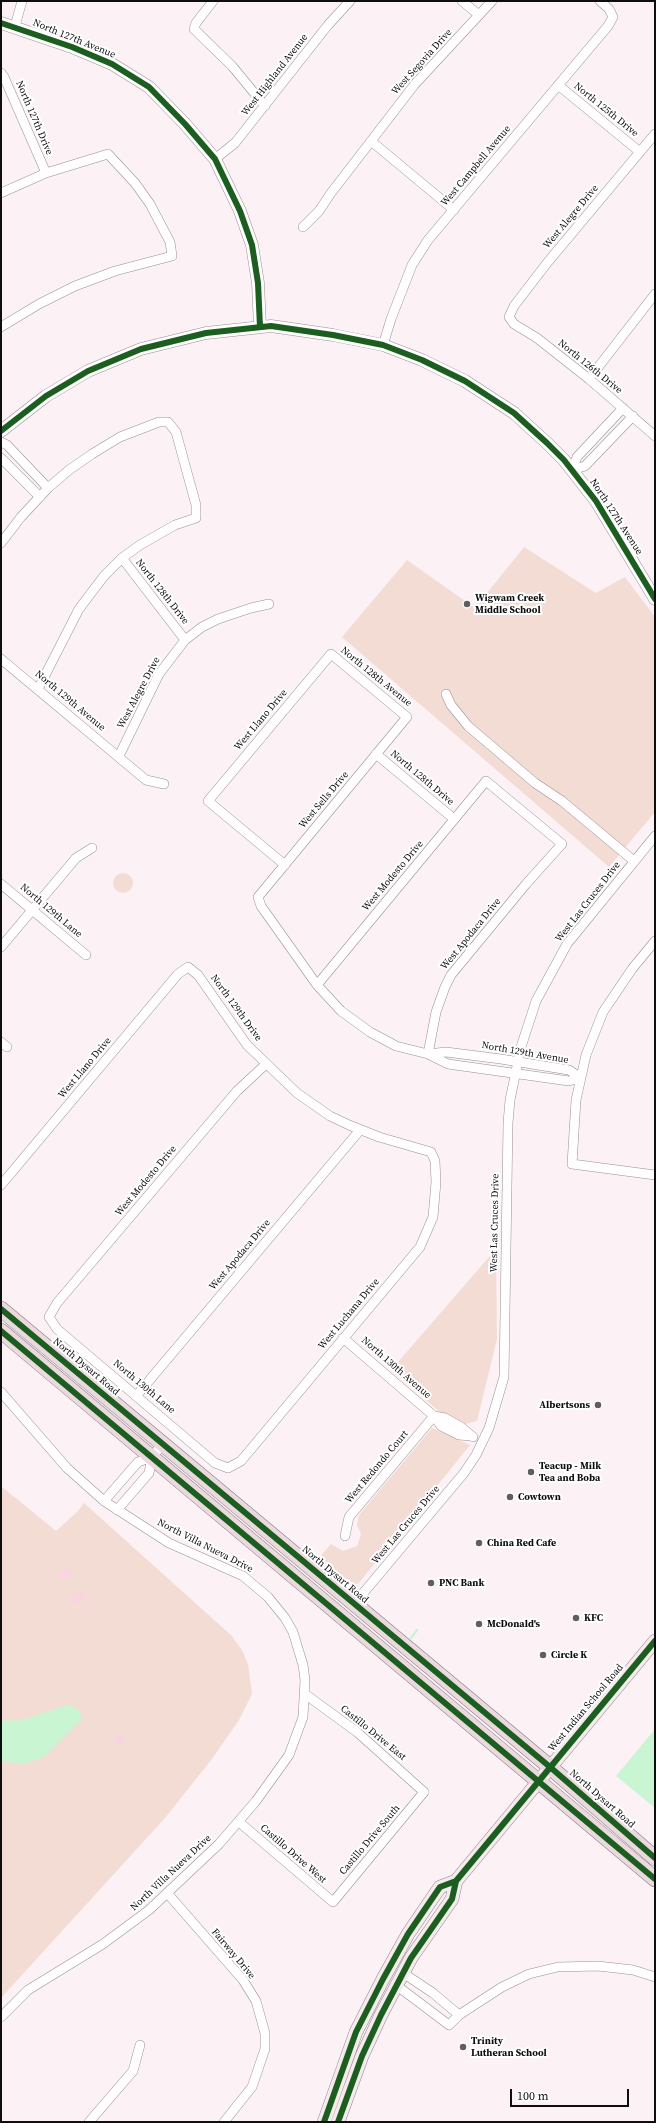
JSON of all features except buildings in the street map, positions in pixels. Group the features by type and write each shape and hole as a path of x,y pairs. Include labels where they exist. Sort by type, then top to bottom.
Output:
{"main road":[{"name":"North Dysart Road","path":"1,1309 550,1767 655,1858"},
{"path":"1,1331 655,1879"},
{"path":"343,1618 354,1604"},
{"name":"West Indian School Road","path":"338,2122 362,2056 396,1985 432,1927 452,1899 456,1881 655,1641"},
{"name":"West Indian School Road","path":"324,2122 356,2032 393,1960 440,1887 456,1881"}],"street":[{"path":"15,26 22,1"},
{"path":"214,1 196,24 194,29 232,66 265,106"},
{"name":"West Highland Avenue","path":"214,159 235,142 328,26 350,1"},
{"path":"462,1 479,16"},
{"name":"West Segovia Drive","path":"303,227 319,211 370,141 415,84 492,1"},
{"name":"West Campbell Avenue","path":"383,345 391,319 412,265 428,240 608,26 613,17 609,9 600,1"},
{"name":"North 127th Avenue","path":"1,23 15,26 112,64 149,87 185,124 214,159 240,211 252,245 258,283 260,326"},
{"name":"North 127th Drive","path":"1,73 4,76 46,173"},
{"name":"North 125th Drive","path":"558,84 640,152"},
{"name":"West Alegre Drive","path":"509,317 514,306 547,263 655,134"},
{"path":"370,141 454,210"},
{"path":"1,193 46,173 108,154 135,183 150,204 170,242 172,256 115,271 75,286 39,304 1,327"},
{"path":"589,379 655,294"},
{"name":"North 126th Drive","path":"509,317 514,324 537,338 589,379 655,436"},
{"name":"North 127th Avenue","path":"1,431 46,396 88,371 164,342 206,333 260,326 299,329 383,345 451,373 493,399 532,429 572,470 613,527 655,599"},
{"path":"572,470 578,457 622,408"},
{"path":"572,470 585,466 633,416"},
{"path":"1,543 21,517 48,488 69,470 120,437 159,422 168,422 176,432 196,505 196,518 157,535 122,558 104,576 79,609 38,689"},
{"path":"1,442 7,445 48,488"},
{"path":"1,458 40,497"},
{"name":"North 128th Drive","path":"122,558 185,640"},
{"name":"West Alegre Drive","path":"119,756 159,674 185,640 202,627 218,619 250,608 269,604"},
{"name":"North 128th Avenue","path":"330,654 408,717"},
{"name":"West Llano Drive","path":"284,865 208,801 330,654"},
{"name":"North 129th Avenue","path":"1,659 146,780 164,784"},
{"path":"446,694 451,705 468,726 536,783 562,801 634,861"},
{"name":"West Sells Drive","path":"258,897 408,717"},
{"name":"North 128th Drive","path":"376,754 454,819"},
{"name":"West Modesto Drive","path":"317,985 486,781 562,844"},
{"name":"West Las Cruces Drive","path":"354,1604 464,1473 483,1442 496,1406 504,1377 507,1139 510,1100 517,1061 536,1001 553,969 582,924 655,836"},
{"name":"West Apodaca Drive","path":"428,1054 436,1012 451,975 526,884 562,844"},
{"path":"1,948 76,858 92,848"},
{"name":"North 129th Lane","path":"1,884 86,955"},
{"name":"North 129th Avenue","path":"258,897 261,906 317,985 341,1011 370,1032 396,1046 428,1054 448,1064 569,1082 581,1078"},
{"path":"655,941 632,969 604,1012 586,1055 576,1100 572,1164 655,1175"},
{"name":"West Llano Drive","path":"1,1185 178,974 188,968"},
{"name":"North 129th Drive","path":"188,968 198,975 247,1045 297,1093 330,1116 360,1130 431,1152"},
{"name":"North 129th Avenue","path":"428,1054 446,1052 517,1061 569,1070 581,1078"},
{"name":"West Modesto Drive","path":"49,1317 58,1303 237,1091 266,1064"},
{"name":"West Apodaca Drive","path":"136,1395 360,1130"},
{"name":"West Luchana Drive","path":"228,1468 242,1461 420,1247 433,1217 436,1182 435,1161 431,1152"},
{"name":"North 130th Lane","path":"49,1317 57,1330 215,1463 228,1468"},
{"name":"North 130th Avenue","path":"343,1338 434,1416 441,1426 449,1425 461,1427 471,1436 483,1442"},
{"name":"North Villa Nueva Drive","path":"1,1392 67,1468 104,1501 169,1542 243,1576 268,1597 285,1618 293,1632 303,1664 305,1694 300,1730 289,1755 271,1783 239,1822 204,1860 168,1894 116,1935 28,1990 1,2017"},
{"name":"West Redondo Court","path":"345,1536 349,1517 434,1416"},
{"path":"117,1510 149,1473 152,1457 163,1444"},
{"path":"104,1501 138,1462 152,1457"},
{"name":"Castillo Drive East","path":"305,1694 362,1736 424,1792"},
{"name":"Castillo Drive South","path":"333,1902 424,1792"},
{"name":"Castillo Drive West","path":"239,1822 333,1902"},
{"name":"Fairway Drive","path":"168,1894 243,1980 256,2001 265,2033 265,2049 252,2087 224,2122"},
{"path":"396,1985 449,2025 459,2015 507,1984 529,1974 558,1967 598,1966 633,1970 655,1977"},
{"path":"403,1973 433,1993 459,2015"},
{"path":"89,2122 133,2071 140,2045"}],"shaded area":[{"path":"524,547 596,593 625,577 655,617 655,812 609,867 342,637 407,560 475,608"},
{"path":"123,873 130,876 133,883 130,890 123,893 116,890 113,883 116,876"},
{"path":"496,1249 497,1339 477,1421 465,1424 441,1413 391,1370"},
{"path":"432,1428 470,1445 358,1584 348,1586 317,1560 331,1544 343,1551 357,1546 361,1534 357,1525 359,1515"},
{"path":"1,1486 56,1531 77,1512 84,1503 232,1636 243,1652 248,1664 252,1694 239,1720 212,1759 165,1818 1,1998"},
{"path":"67,1705 78,1709 81,1715 81,1720 45,1756 24,1764 1,1761 1,1721 23,1720"},
{"path":"655,1729 655,1808 616,1776"}],"sand":[{"path":"68,1569 71,1571 71,1577 59,1580 59,1573"},
{"path":"81,1593 85,1596 83,1601 73,1604 71,1595"},
{"path":"120,1735 125,1740 120,1745 115,1740"}],"waterway":[{"path":"411,1638 417,1630"}],"cycle path":[{"path":"1,23 72,47 112,64 149,87 185,124 215,159 240,211 252,245 258,283 260,327"},
{"path":"1,431 46,396 88,371 141,349 206,333 271,326 333,335 383,345 422,360 465,381 514,413 547,443 564,460 596,501 655,599"},
{"path":"1,1309 550,1767 655,1858"},
{"path":"1,1331 655,1879"},
{"path":"338,2122 362,2056 381,2015 411,1958 452,1899 456,1881 655,1641"},
{"path":"324,2122 356,2032 383,1979 408,1934 440,1887 456,1881"}],"place":[{"name":"Wigwam Creek Middle School","path":"467,604"},
{"name":"Albertsons","path":"598,1405"},
{"name":"Teacup - Milk Tea and Boba","path":"531,1472"},
{"name":"Cowtown","path":"510,1497"},
{"name":"China Red Cafe","path":"479,1543"},
{"name":"PNC Bank","path":"431,1583"},
{"name":"KFC","path":"576,1618"},
{"name":"McDonald's","path":"479,1624"},
{"name":"Circle K","path":"543,1655"},
{"name":"Trinity Lutheran School","path":"463,2047"}]}
